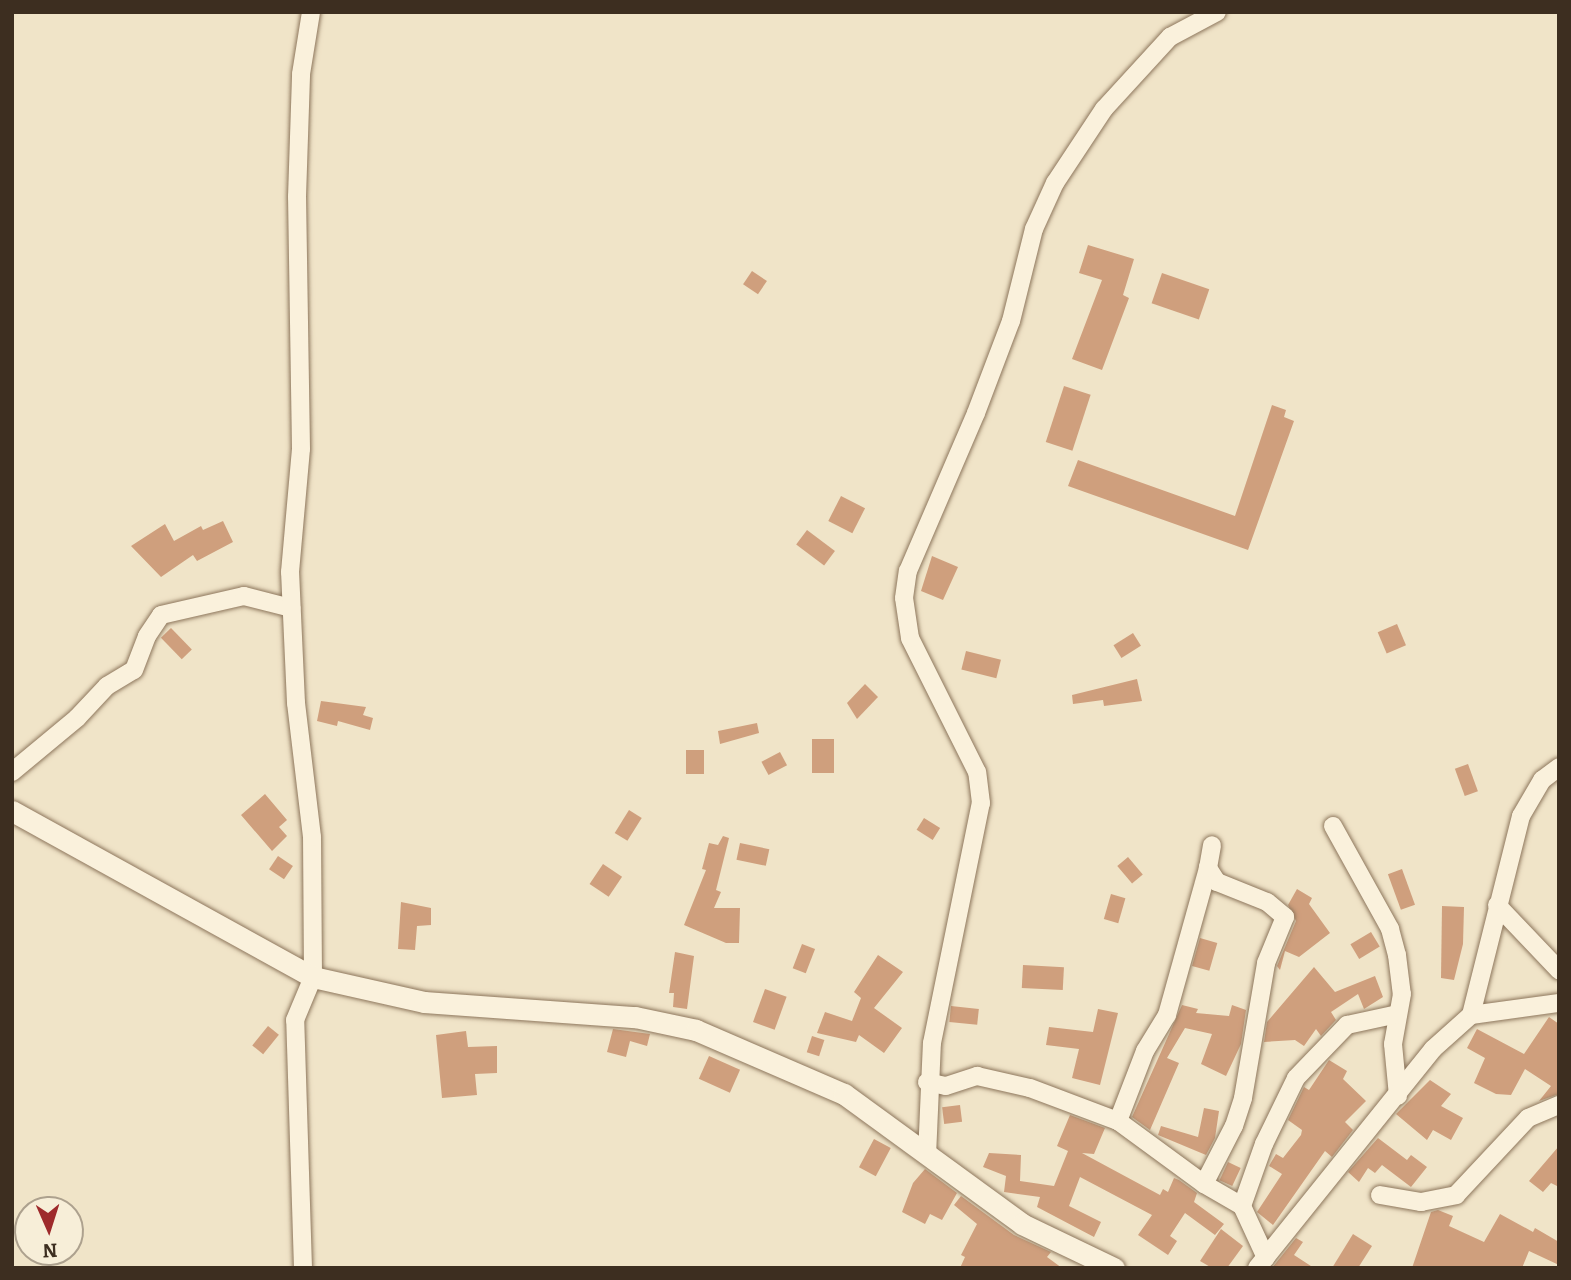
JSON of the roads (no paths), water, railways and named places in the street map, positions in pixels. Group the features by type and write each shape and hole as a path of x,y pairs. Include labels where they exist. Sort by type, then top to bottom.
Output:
{"street":[{"path":"303,1268 295,1020 313,977 312,837 296,703 291,608 292,527 301,437 297,197 301,75 311,12"},
{"path":"927,1156 927,1082 981,803 977,772 910,638 904,598 912,555 929,527 976,414 1011,321 1034,229 1055,183 1104,109 1170,37 1217,12"},
{"path":"12,772 77,718 107,686 134,670 147,636 161,615 244,596 291,608"},
{"path":"1262,1263 1398,1097 1433,1049 1471,1014 1525,805 1542,780 1559,766"},
{"path":"12,811 313,977 424,1002 635,1017 696,1030 844,1094 1022,1224 1114,1268"},
{"path":"1333,826 1390,929 1402,987 1393,1044 1398,1097"},
{"path":"1118,1121 1145,1051 1167,1015 1212,845"},
{"path":"1204,1184 1234,1126 1243,1098 1266,963 1285,917 1267,902 1221,885 1208,868"},
{"path":"1497,905 1559,970"},
{"path":"1471,1014 1559,1003"},
{"path":"1262,1263 1242,1206 1256,1164 1296,1078 1347,1025 1398,1014"},
{"path":"927,1082 946,1086 977,1076 1030,1088 1118,1121 1204,1184 1242,1206"},
{"path":"1380,1195 1421,1202 1457,1195 1528,1118 1559,1105"}]}
